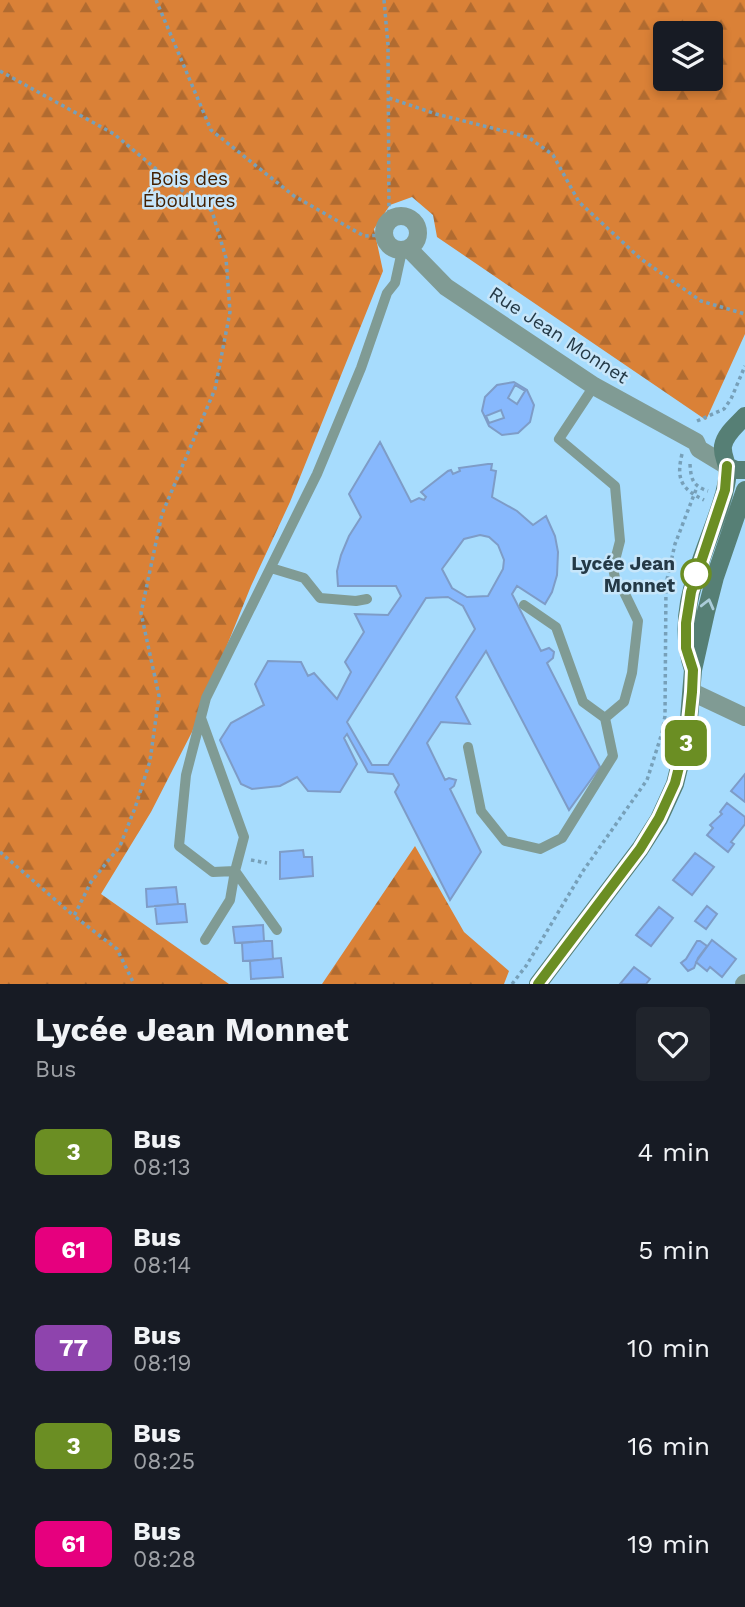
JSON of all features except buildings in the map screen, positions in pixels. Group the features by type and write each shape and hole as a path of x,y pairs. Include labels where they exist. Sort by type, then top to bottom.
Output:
{"main road":[{"path":"693,670 686,648 686,623 691,592 725,490 736,468 723,451 739,424"},
{"path":"538,984 640,849 659,818 683,759 693,670 715,578 745,490"}],"street":[{"path":"386,228 400,216 415,223 418,228 417,240 406,250"},
{"name":"Rue Jean Monnet","path":"386,228 387,245 406,250 446,287 594,386 691,438 699,449 736,468"},
{"path":"691,438 739,424"},
{"path":"692,692 745,717"}],"lane":[{"path":"236,871 213,872 179,846 186,775 206,698 317,474 352,391 387,293 396,283 406,250"},
{"path":"594,386 559,439 615,486 620,541 613,568 616,583 624,592 638,621 632,673 624,702 605,718"},
{"path":"271,568 303,578 320,598 356,601 367,599"},
{"path":"468,747 481,811 505,841 540,849 562,838 613,756 605,718 583,702 556,627 524,605"},
{"path":"201,718 244,837 230,900 205,940"},
{"path":"236,871 277,930"}],"path":[{"path":"156,0 211,130 294,196 364,236 386,228 389,97 384,0"},
{"path":"0,71 114,134 185,193 212,211 226,258 230,312 215,388 162,514 141,613 159,696 150,761 120,846 91,882 74,916"},
{"path":"389,97 436,114 528,137 553,155 579,202 641,259 701,301 745,314"},
{"path":"706,501 687,491 682,484 680,473 699,420 724,409 745,366"},
{"path":"512,984 526,966 583,871 647,780 662,733"},
{"path":"0,852 117,949 134,984"}],"green space":[{"name":"Bois des Éboulures","path":"0,0 745,0 745,334 706,420 437,237 433,215 412,197 390,205 374,229 383,271 290,502 251,586 192,732 151,812 101,894 229,984 0,984"},
{"path":"415,846 464,932 509,971 504,984 322,984"}],"bus line":[{"name":"3","path":"538,984 640,849 659,818 675,783 683,759 692,692 693,670 686,648 686,623 691,592 725,490 727,466"}],"place":[{"name":"Lycée Jean Monnet","path":"696,574"}]}
